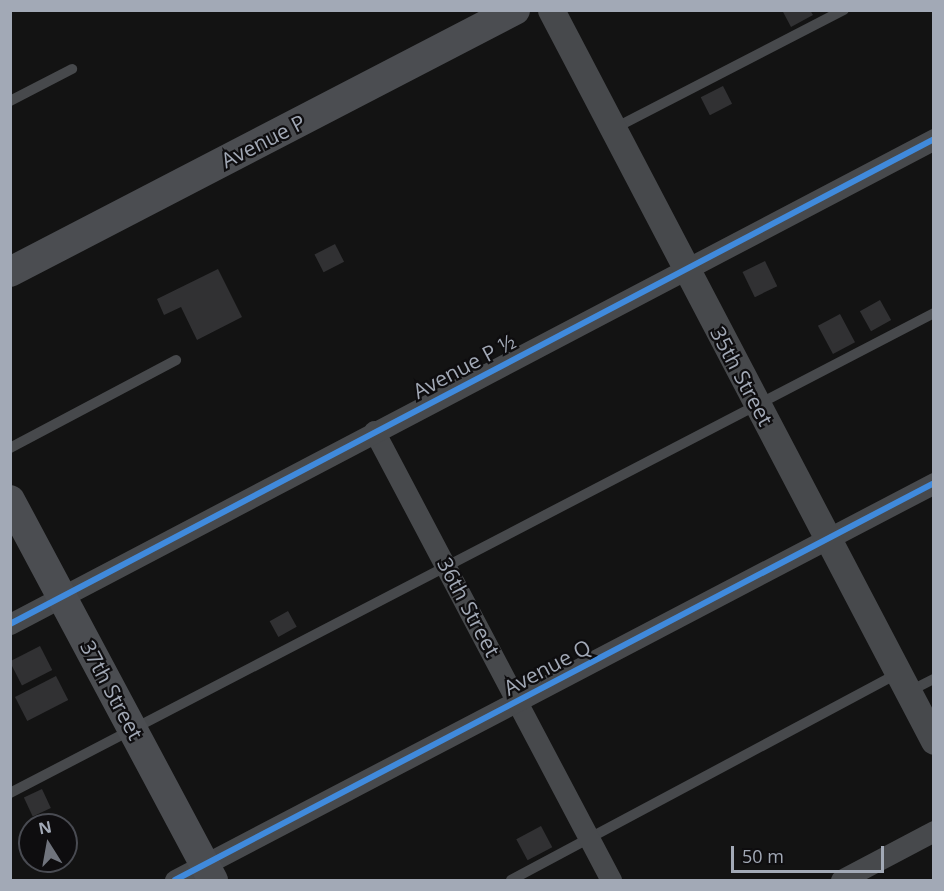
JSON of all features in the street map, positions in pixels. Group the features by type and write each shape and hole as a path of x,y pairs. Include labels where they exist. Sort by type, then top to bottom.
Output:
{"main road":[{"name":"Avenue P","path":"10,272 514,10"},
{"name":"37th Street","path":"10,500 209,873"}],"street":[{"name":"35th Street","path":"551,10 933,741"},
{"name":"Avenue P ½","path":"10,624 933,139"},
{"name":"36th Street","path":"374,431 448,565 611,880"},
{"name":"Avenue Q","path":"175,880 209,873 518,701 933,483"},
{"path":"842,880 933,831"}],"lane":[{"path":"613,129 844,10"},
{"path":"10,101 72,69"},
{"path":"10,793 933,313"},
{"path":"10,448 176,360"},
{"path":"511,880 903,683 933,679"}],"building":[{"path":"782,10 810,10 813,15 791,27"},
{"path":"723,86 732,104 710,115 701,97"},
{"path":"335,244 344,262 324,272 315,254"},
{"path":"765,261 777,286 755,297 743,272"},
{"path":"218,269 242,317 197,340 181,307 164,315 157,299"},
{"path":"880,300 891,320 871,331 860,311"},
{"path":"840,314 855,342 833,354 818,326"},
{"path":"288,611 297,627 278,637 270,621"},
{"path":"40,646 52,670 22,685 10,661"},
{"path":"56,676 68,700 27,721 15,697"},
{"path":"42,789 51,808 40,813 31,813 24,797"},
{"path":"541,826 552,847 528,860 516,839"}],"cycle path":[{"path":"10,624 934,139"},
{"path":"175,880 934,483"}]}
